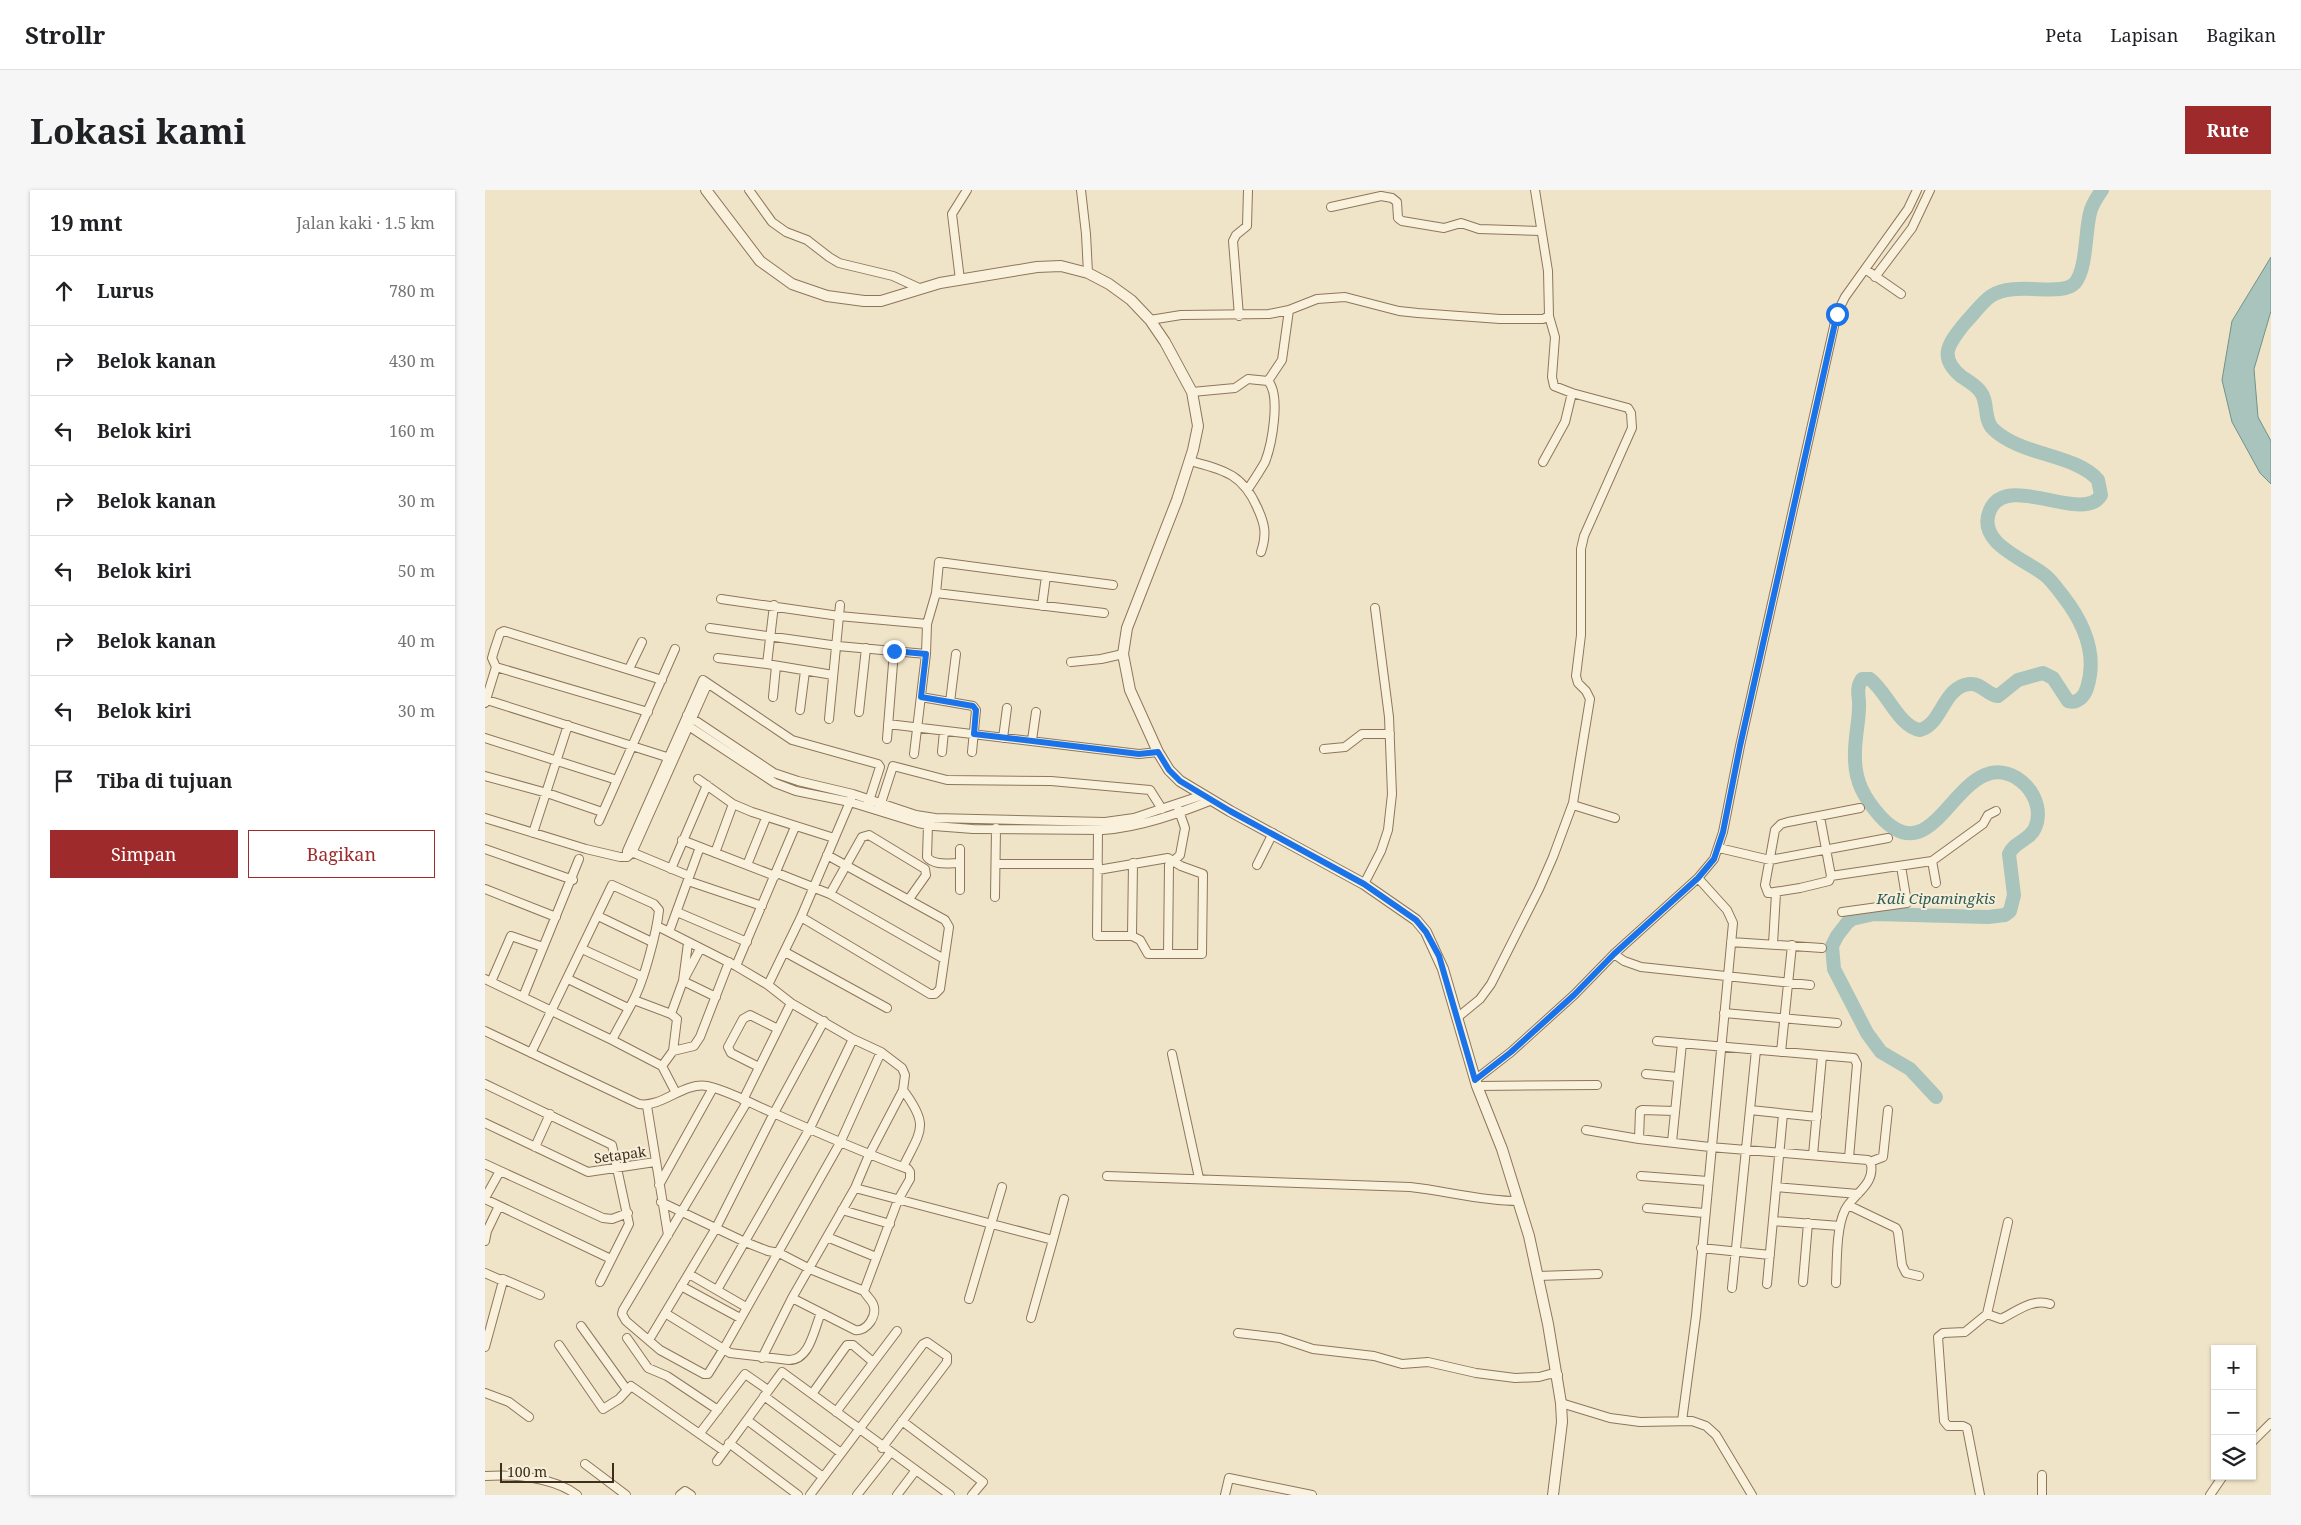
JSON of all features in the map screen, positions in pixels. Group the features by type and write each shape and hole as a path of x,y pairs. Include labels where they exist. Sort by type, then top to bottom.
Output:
{"street":[{"path":"706,190 760,260 782,278 802,288 839,298 881,301 915,290 960,280 1049,266 1073,268 1088,273 1109,284 1131,300 1151,320 1193,392 1198,426 1190,461 1177,500 1130,616 1119,656 1130,690 1154,753 1174,776 1207,798 1272,835 1364,884 1416,920 1426,932 1439,956 1476,1083 1502,1149 1513,1201 1538,1276 1554,1374 1561,1403 1562,1422 1553,1495"},
{"path":"749,190 772,222 786,232 807,240 839,263 893,276 915,290"},
{"path":"960,280 952,214 967,190"},
{"path":"1081,190 1085,214 1088,273"},
{"path":"1239,316 1233,241 1236,235 1247,226 1248,190"},
{"path":"1458,1017 1480,999 1491,984 1539,889 1573,805 1590,699 1575,676 1581,635 1581,549 1583,536 1632,428 1631,413 1628,408 1557,388 1552,382 1555,337 1549,316 1548,271 1535,190"},
{"path":"1476,1083 1574,995 1614,954 1698,878 1714,859 1719,848 1833,327 1845,297 1900,220 1917,190"},
{"path":"1875,277 1912,228 1930,190"},
{"path":"1331,207 1386,196 1397,202 1398,218 1403,221 1444,228 1461,223 1485,230 1541,231"},
{"path":"1900,220 1912,228"},
{"path":"1865,269 1901,294"},
{"path":"1151,320 1181,315 1239,316 1269,314 1289,310 1317,299 1345,297 1399,311 1418,313 1536,320 1549,316"},
{"path":"1268,381 1282,360 1289,310"},
{"path":"1193,392 1235,388 1248,379 1268,381"},
{"path":"1248,489 1264,462 1269,448 1275,398 1268,381"},
{"path":"1543,462 1565,422 1572,393"},
{"path":"1190,461 1230,473 1248,489 1265,529 1261,552"},
{"path":"914,754 926,654 927,624 935,593 939,562 1113,585"},
{"path":"1042,606 1046,576"},
{"path":"935,593 1104,613"},
{"path":"721,599 774,605 839,616 927,624"},
{"path":"767,664 774,605"},
{"path":"829,719 840,605"},
{"path":"1364,884 1381,852 1388,830 1392,794 1386,687 1375,608"},
{"path":"710,628 837,646 926,654"},
{"path":"662,680 504,631 500,633 492,658 496,667 486,702 568,725 672,758"},
{"path":"629,669 642,642"},
{"path":"859,712 866,648"},
{"path":"599,820 675,649"},
{"path":"887,739 894,651"},
{"path":"951,702 956,654"},
{"path":"1071,662 1119,656"},
{"path":"718,658 833,675"},
{"path":"773,697 776,666"},
{"path":"496,667 648,712"},
{"path":"800,710 805,670"},
{"path":"629,854 688,721 703,680 706,681 707,685 792,740 878,764 879,767 868,803"},
{"path":"921,697 973,706 976,710 972,752"},
{"path":"1003,738 1007,708"},
{"path":"1032,740 1036,712"},
{"path":"688,721 775,784 796,791 852,798 928,825 953,828 1098,830 1141,824 1207,798"},
{"path":"888,724 1139,754 1154,753"},
{"path":"533,833 568,725"},
{"path":"942,752 944,731"},
{"path":"1324,749 1345,747 1362,734 1390,734"},
{"path":"485,738 617,780"},
{"path":"881,803 893,766 947,780 1051,781 1150,790 1162,809"},
{"path":"485,776 547,793 603,812"},
{"path":"698,778 733,804 766,818 834,838"},
{"path":"671,869 707,786"},
{"path":"768,985 801,917 852,798"},
{"path":"868,803 881,803 916,815 951,819 1105,822 1134,818 1162,809 1178,808"},
{"path":"715,853 733,804"},
{"path":"1573,805 1615,818"},
{"path":"1168,954 1169,865 1180,854 1185,828 1185,822 1178,808"},
{"path":"1820,817 1831,876 1827,882 1768,893 1765,888 1775,830 1778,826 1788,822 1860,808"},
{"path":"1831,876 1933,861 1983,824 1988,816 1996,811"},
{"path":"485,818 586,849 620,857 629,854 762,906"},
{"path":"747,865 766,818"},
{"path":"928,825 927,857 929,860 934,863 960,863"},
{"path":"673,1051 694,1046 700,1037 716,997 747,942 795,827"},
{"path":"995,897 996,828"},
{"path":"996,864 1098,867 1161,858 1174,860 1181,866 1203,874 1203,954 1148,954 1140,940 1132,936 1097,936 1098,867 1098,830"},
{"path":"830,894 862,836 869,835 925,869 926,875 909,899"},
{"path":"1257,864 1272,835"},
{"path":"1719,848 1770,860 1827,851 1888,838"},
{"path":"682,840 830,894 944,959"},
{"path":"669,932 700,847"},
{"path":"485,849 573,880"},
{"path":"960,849 960,890"},
{"path":"801,917 930,994 935,994 940,989 948,924 909,899 847,864 827,855"},
{"path":"523,997 573,880 579,860"},
{"path":"1933,861 1936,883"},
{"path":"1132,936 1133,863"},
{"path":"1842,912 1907,903 1901,866"},
{"path":"1682,1421 1696,1316 1704,1213 1733,923 1731,916 1698,878"},
{"path":"531,1053 598,916 611,885 657,906 659,910 657,926 643,977 634,1000 612,1040"},
{"path":"485,889 556,917"},
{"path":"1773,944 1776,893"},
{"path":"677,912 747,942"},
{"path":"598,916 652,942"},
{"path":"657,926 733,964 768,985 791,1004 853,1039 881,1052 903,1068 905,1075 903,1090 869,1155 855,1188 792,1298 762,1358"},
{"path":"543,947 511,936 488,980 662,1066 676,1093"},
{"path":"1731,942 1822,948"},
{"path":"683,981 688,943"},
{"path":"1781,1052 1793,945"},
{"path":"582,949 643,977"},
{"path":"671,1014 683,981 700,949"},
{"path":"785,952 887,1008"},
{"path":"1614,954 1624,961 1641,967 1810,985"},
{"path":"567,979 628,1008"},
{"path":"683,981 716,997"},
{"path":"634,1000 671,1014 677,1019 673,1051 662,1066"},
{"path":"791,1004 759,1067 745,1101 623,1310 622,1314 626,1321 679,1361 704,1374 708,1374 779,1253 840,1143 881,1052"},
{"path":"1724,1013 1837,1023"},
{"path":"759,1067 731,1053 728,1046 743,1019 750,1015 779,1029"},
{"path":"649,1340 716,1228 774,1113 824,1021"},
{"path":"485,1031 639,1104 647,1106 676,1093 706,1086 810,1128 869,1155 907,1169 911,1175 898,1200 864,1291"},
{"path":"717,1290 810,1128 853,1039"},
{"path":"1657,1041 1852,1057 1857,1062 1849,1158"},
{"path":"1672,1142 1682,1043"},
{"path":"1732,1288 1756,1050"},
{"path":"1172,1054 1199,1178"},
{"path":"1813,1155 1822,1056"},
{"path":"1646,1074 1679,1077"},
{"path":"1476,1083 1597,1085"},
{"path":"485,1084 612,1145 627,1213 627,1229 600,1282"},
{"path":"659,1185 713,1088"},
{"path":"903,1090 919,1113 921,1124 903,1168"},
{"path":"647,1106 661,1202 668,1235"},
{"path":"1639,1139 1642,1110 1675,1111"},
{"path":"1750,1110 1817,1117"},
{"path":"1586,1130 1639,1139 1849,1158 1870,1162 1883,1157 1888,1110"},
{"path":"535,1147 550,1114"},
{"path":"1767,1284 1783,1114"},
{"name":"Setapak","path":"485,1123 588,1172 655,1162"},
{"path":"1836,1283 1840,1226 1848,1205 1871,1176 1872,1168 1870,1162"},
{"path":"485,1164 603,1218 613,1219 627,1213"},
{"path":"500,1171 485,1199 611,1259"},
{"path":"1107,1176 1410,1187 1498,1201 1513,1201"},
{"path":"1641,1176 1708,1181"},
{"path":"969,1299 1002,1187"},
{"path":"1776,1187 1858,1194"},
{"path":"855,1188 1053,1240"},
{"path":"1031,1318 1063,1199"},
{"path":"661,1202 683,1210 745,1242 779,1253 810,1269 864,1291 873,1303 874,1310 865,1330 855,1330 792,1298"},
{"path":"1848,1205 1896,1228 1903,1268 1907,1273 1919,1276"},
{"path":"485,1241 487,1231 499,1206"},
{"path":"1647,1208 1704,1213"},
{"path":"842,1210 889,1224"},
{"path":"1773,1221 1840,1226"},
{"path":"1979,1495 1967,1428 1963,1426 1948,1426 1944,1421 1938,1337 1943,1333 1965,1332 1987,1314 2008,1222"},
{"path":"1803,1282 1808,1223"},
{"path":"827,1237 876,1257"},
{"path":"1701,1248 1770,1255"},
{"path":"485,1273 540,1295"},
{"path":"689,1274 746,1307"},
{"path":"1538,1276 1598,1274"},
{"path":"485,1347 503,1279"},
{"path":"681,1286 740,1318"},
{"path":"1987,1314 2001,1319 2033,1303 2044,1302 2050,1304"},
{"path":"665,1313 723,1350 731,1353 793,1360 800,1357 808,1348 821,1313"},
{"path":"581,1326 627,1390"},
{"path":"836,1412 897,1330"},
{"path":"1238,1333 1280,1338 1313,1349 1373,1356 1402,1364 1422,1361 1490,1375 1515,1378 1554,1374"},
{"path":"627,1338 648,1368 667,1376 718,1410"},
{"path":"810,1495 925,1342 927,1342 946,1354 947,1362 883,1448"},
{"path":"559,1345 603,1409 619,1399 631,1386 724,1451"},
{"path":"812,1394 847,1345 853,1345 873,1362"},
{"path":"717,1461 781,1372 950,1495"},
{"path":"700,1433 745,1374 841,1453"},
{"path":"485,1393 509,1402 529,1417"},
{"path":"1561,1403 1610,1418 1640,1422 1682,1421 1700,1423 1711,1430 1752,1495"},
{"path":"747,1420 823,1477"},
{"path":"902,1421 983,1482 973,1495"},
{"path":"2256,1438 2271,1423"},
{"path":"729,1443 798,1495"},
{"path":"857,1495 890,1452"},
{"path":"585,1464 626,1495"},
{"path":"897,1495 916,1470"},
{"path":"2042,1475 2042,1495"},
{"path":"485,1476 529,1477 561,1486 577,1495"},
{"path":"1225,1495 1229,1478 1312,1495"},
{"path":"2210,1495 2220,1480"},
{"path":"559,1495 561,1486"},
{"path":"680,1495 684,1491 691,1495"}],"water":[{"path":"2271,257 2271,311 2254,369 2258,417 2271,441 2271,484 2260,473 2232,422 2222,380 2232,321"}],"waterway":[{"name":"Kali Cipamingkis","path":"1936,1097 1910,1069 1881,1052 1867,1033 1834,969 1832,946 1837,936 1852,919 1874,914 1988,917 2005,915 2010,911 2014,895 2009,854 2014,847 2033,832 2038,817 2037,806 2033,795 2017,778 1996,772 1985,775 1971,783 1935,821 1923,830 1910,833 1896,830 1869,803 1859,782 1855,766 1859,708 1858,692 1862,679 1870,679 1899,716 1906,723 1920,730 1927,727 1933,721 1948,698 1961,686 1978,685 1991,694 1998,696 2018,680 2043,673 2053,678 2068,701 2077,701 2086,691 2090,675 2090,651 2083,628 2071,606 2049,578 1996,542 1987,522 1990,510 1999,499 2012,495 2079,505 2092,503 2101,495 2098,480 2088,471 2076,465 2018,445 1993,429 1988,420 1983,395 1954,370 1950,363 1948,350 1954,337 1965,323 1991,296 2001,291 2012,289 2059,289 2075,283 2084,259 2091,210 2102,190"}],"route":[{"path":"894,651 926,654 921,697 973,706 976,710 974,734 1113,749 1139,754 1158,752 1169,770 1180,781 1230,811 1364,884 1416,920 1426,932 1439,956 1475,1080 1511,1052 1574,995 1614,954 1698,878 1714,859 1723,832 1740,746 1764,646 1837,314"}]}
